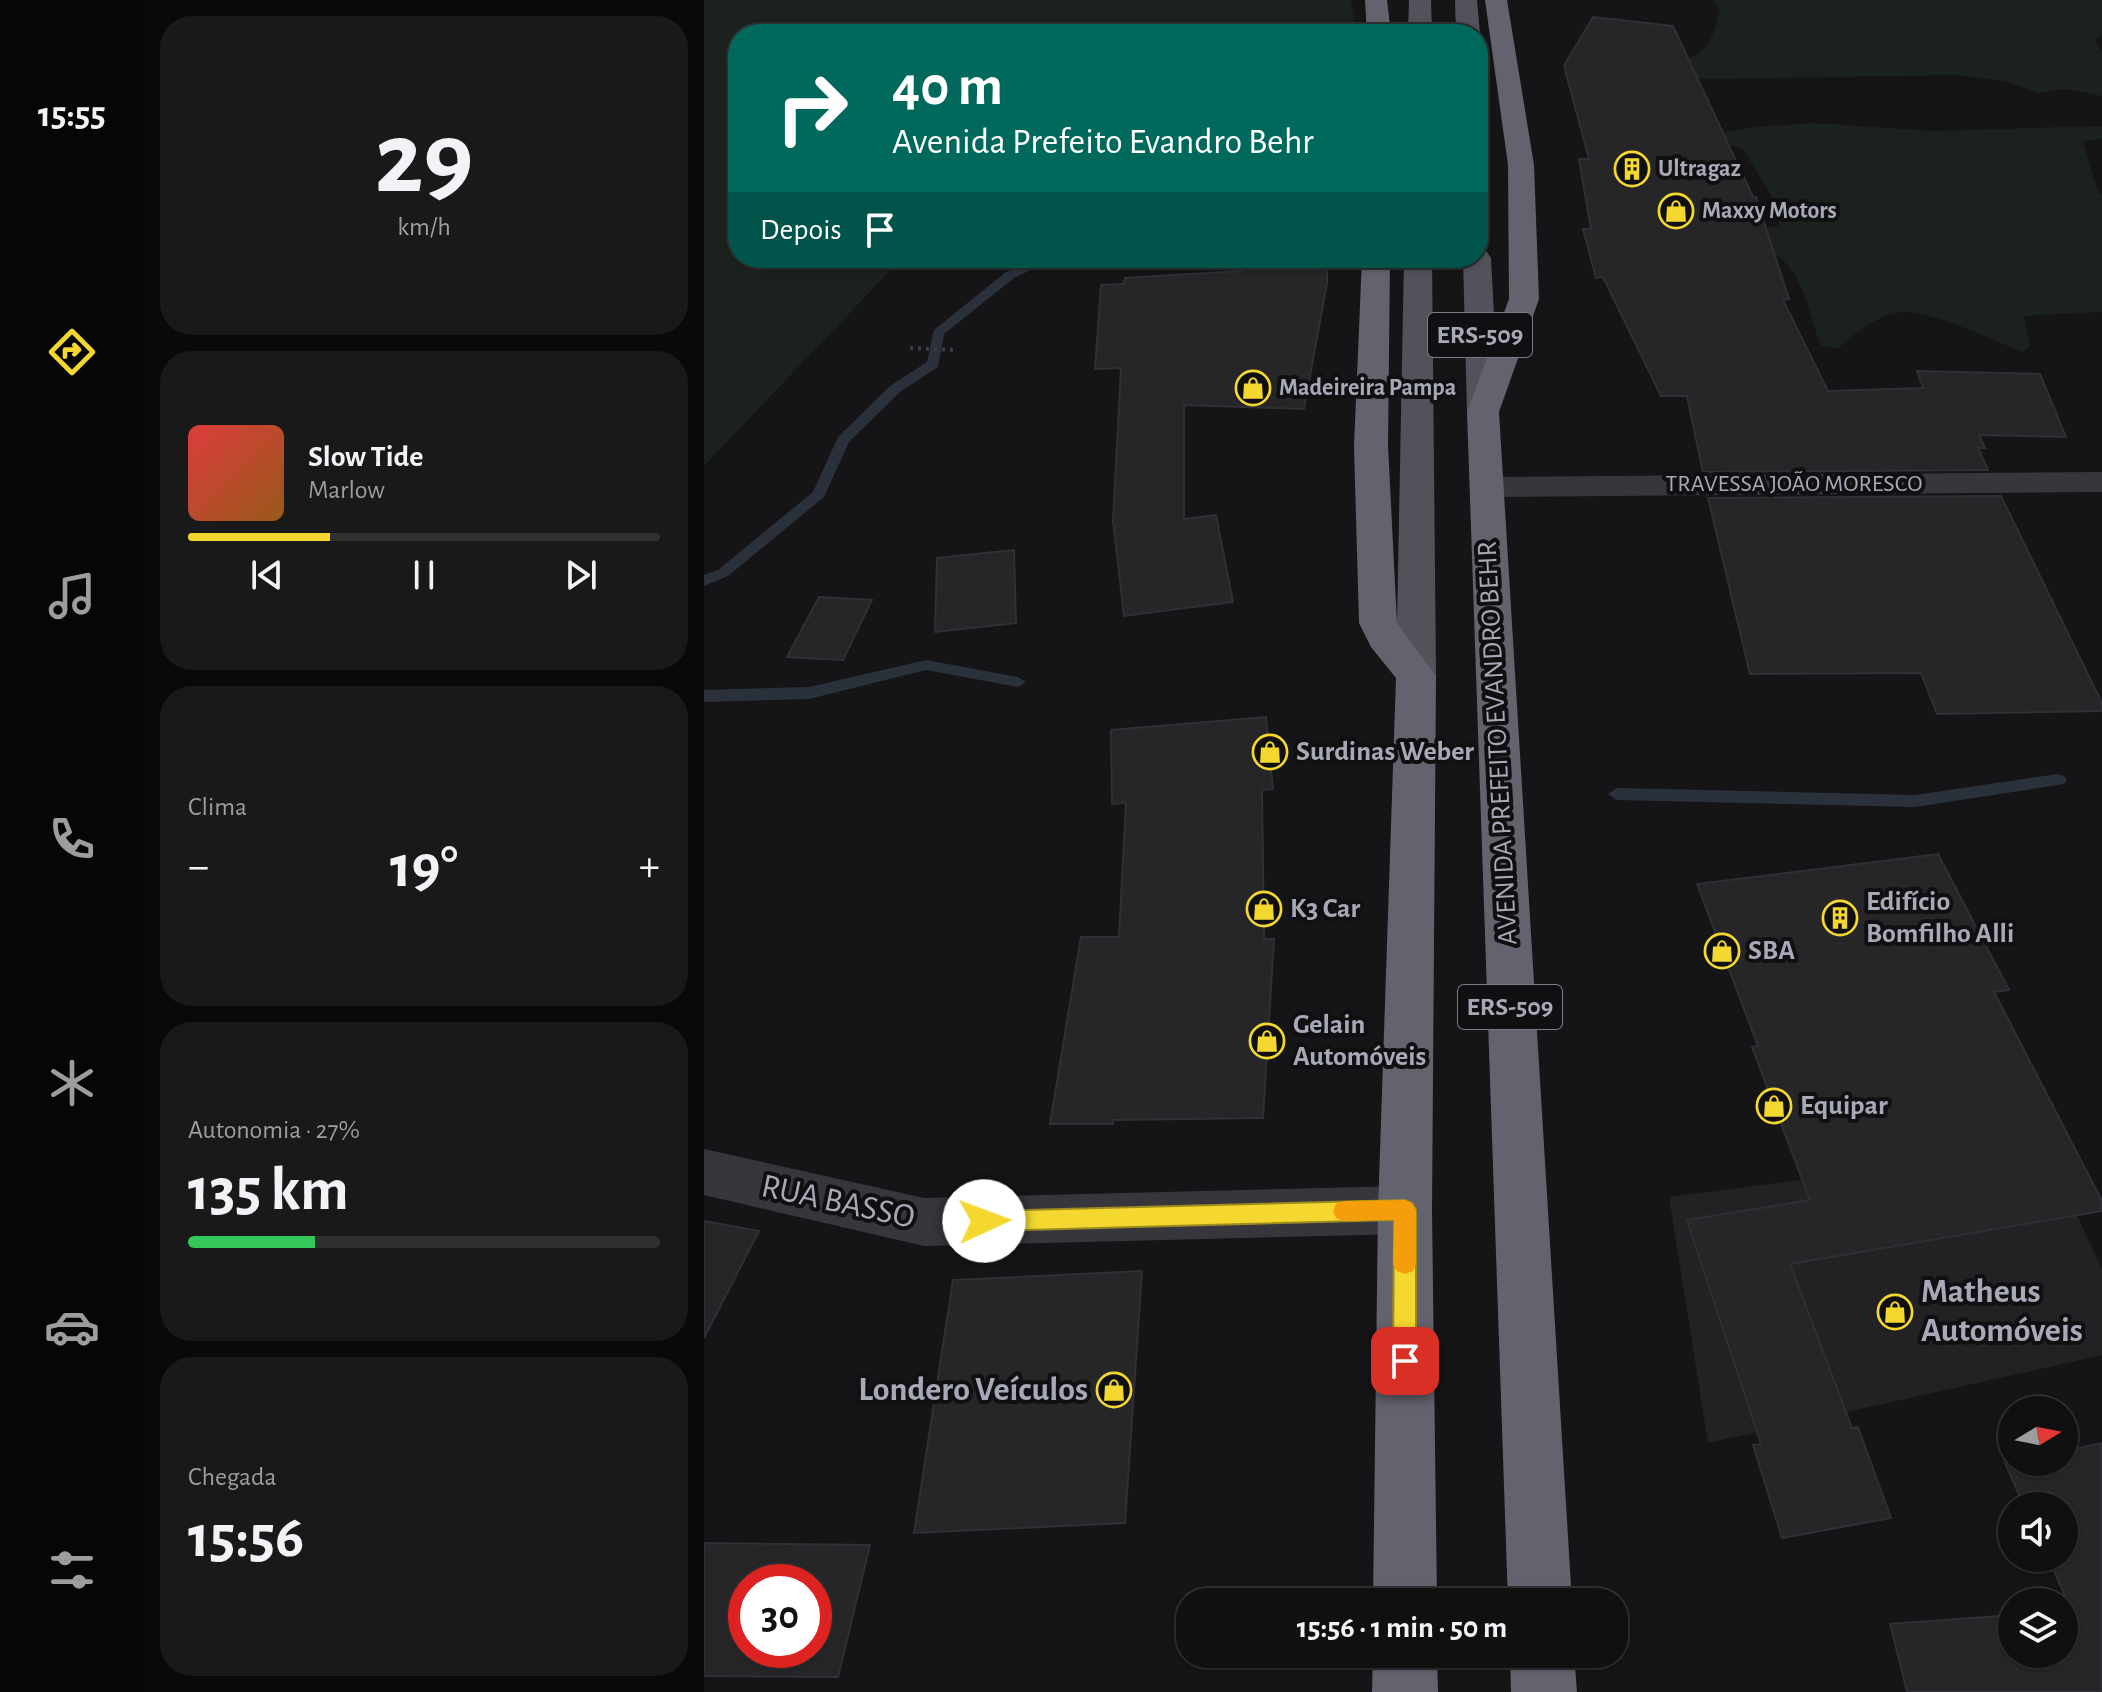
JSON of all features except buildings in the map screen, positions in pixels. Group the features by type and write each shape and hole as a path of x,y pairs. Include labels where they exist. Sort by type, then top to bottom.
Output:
{"highway":[{"path":"1376,0 1378,24"},
{"name":"AVENIDA PREFEITO EVANDRO BEHR","path":"1496,0 1521,165 1524,299 1483,412 1539,1588"},
{"path":"1376,268 1371,446 1378,623 1385,638 1416,676"},
{"name":"ERS-509","path":"1405,1588 1405,1210 1416,676"},
{"path":"1405,1668 1405,1692"},
{"path":"1543,1668 1544,1692"}],"main road":[{"path":"1420,0 1420,24"},
{"path":"1466,0 1467,24"},
{"name":"ERS-509","path":"1416,676 1418,268"},
{"name":"AVENIDA PREFEITO EVANDRO BEHR","path":"1477,268 1483,412"}],"street":[{"name":"TRAVESSA JOÃO MORESCO","path":"1487,487 2102,482"},
{"name":"RUA BASSO","path":"704,1172 924,1222 1405,1210"}],"path":[{"path":"910,348 956,350"}],"shaded area":[{"path":"704,0 1351,0 1355,24 728,24 728,268 892,268 704,466"},
{"path":"1713,0 2102,0 2102,35 2094,40 2102,51 2102,96 2065,89 2038,93 2005,81 1957,75 1712,79 1649,77 1575,61 1568,53 1645,63 1684,60 1699,52 1712,37 1720,10"},
{"path":"1814,123 1934,131 2102,126 2102,139 2083,141 2097,190 2102,195 2102,312 2024,316 2030,346 2023,352 1947,321 1904,312 1878,319 1839,348 1821,346 1800,285 1777,255 1707,248 1746,231 1778,226 1781,212 1743,149 1695,137 1756,127"},
{"name":"Matheus Automóveis","path":"2046,1149 2102,1269 2102,1355 1708,1443 1669,1197"}],"waterway":[{"path":"704,581 723,573 819,494 843,440 895,389 933,364 938,333 1010,275 1026,268"},
{"path":"704,696 809,693 926,665 1018,682"},
{"path":"1617,794 1915,801 2058,780"}],"slow traffic":[{"path":"1344,1211 1405,1210 1405,1264"}],"place":[{"name":"Ultragaz","path":"1632,169"},
{"name":"Maxxy Motors","path":"1676,211"},
{"name":"Madeireira Pampa","path":"1253,388"},
{"name":"Surdinas Weber","path":"1270,752"},
{"name":"K3 Car","path":"1264,909"},
{"name":"Edifício Bomfilho Alli","path":"1840,918"},
{"name":"SBA","path":"1722,951"},
{"name":"Gelain Automóveis","path":"1267,1041"},
{"name":"Equipar","path":"1774,1106"},
{"name":"Matheus Automóveis","path":"1895,1312"},
{"name":"Londero Veículos","path":"1114,1390"}],"route":[{"path":"984,1221 1405,1210 1405,1361"}]}
